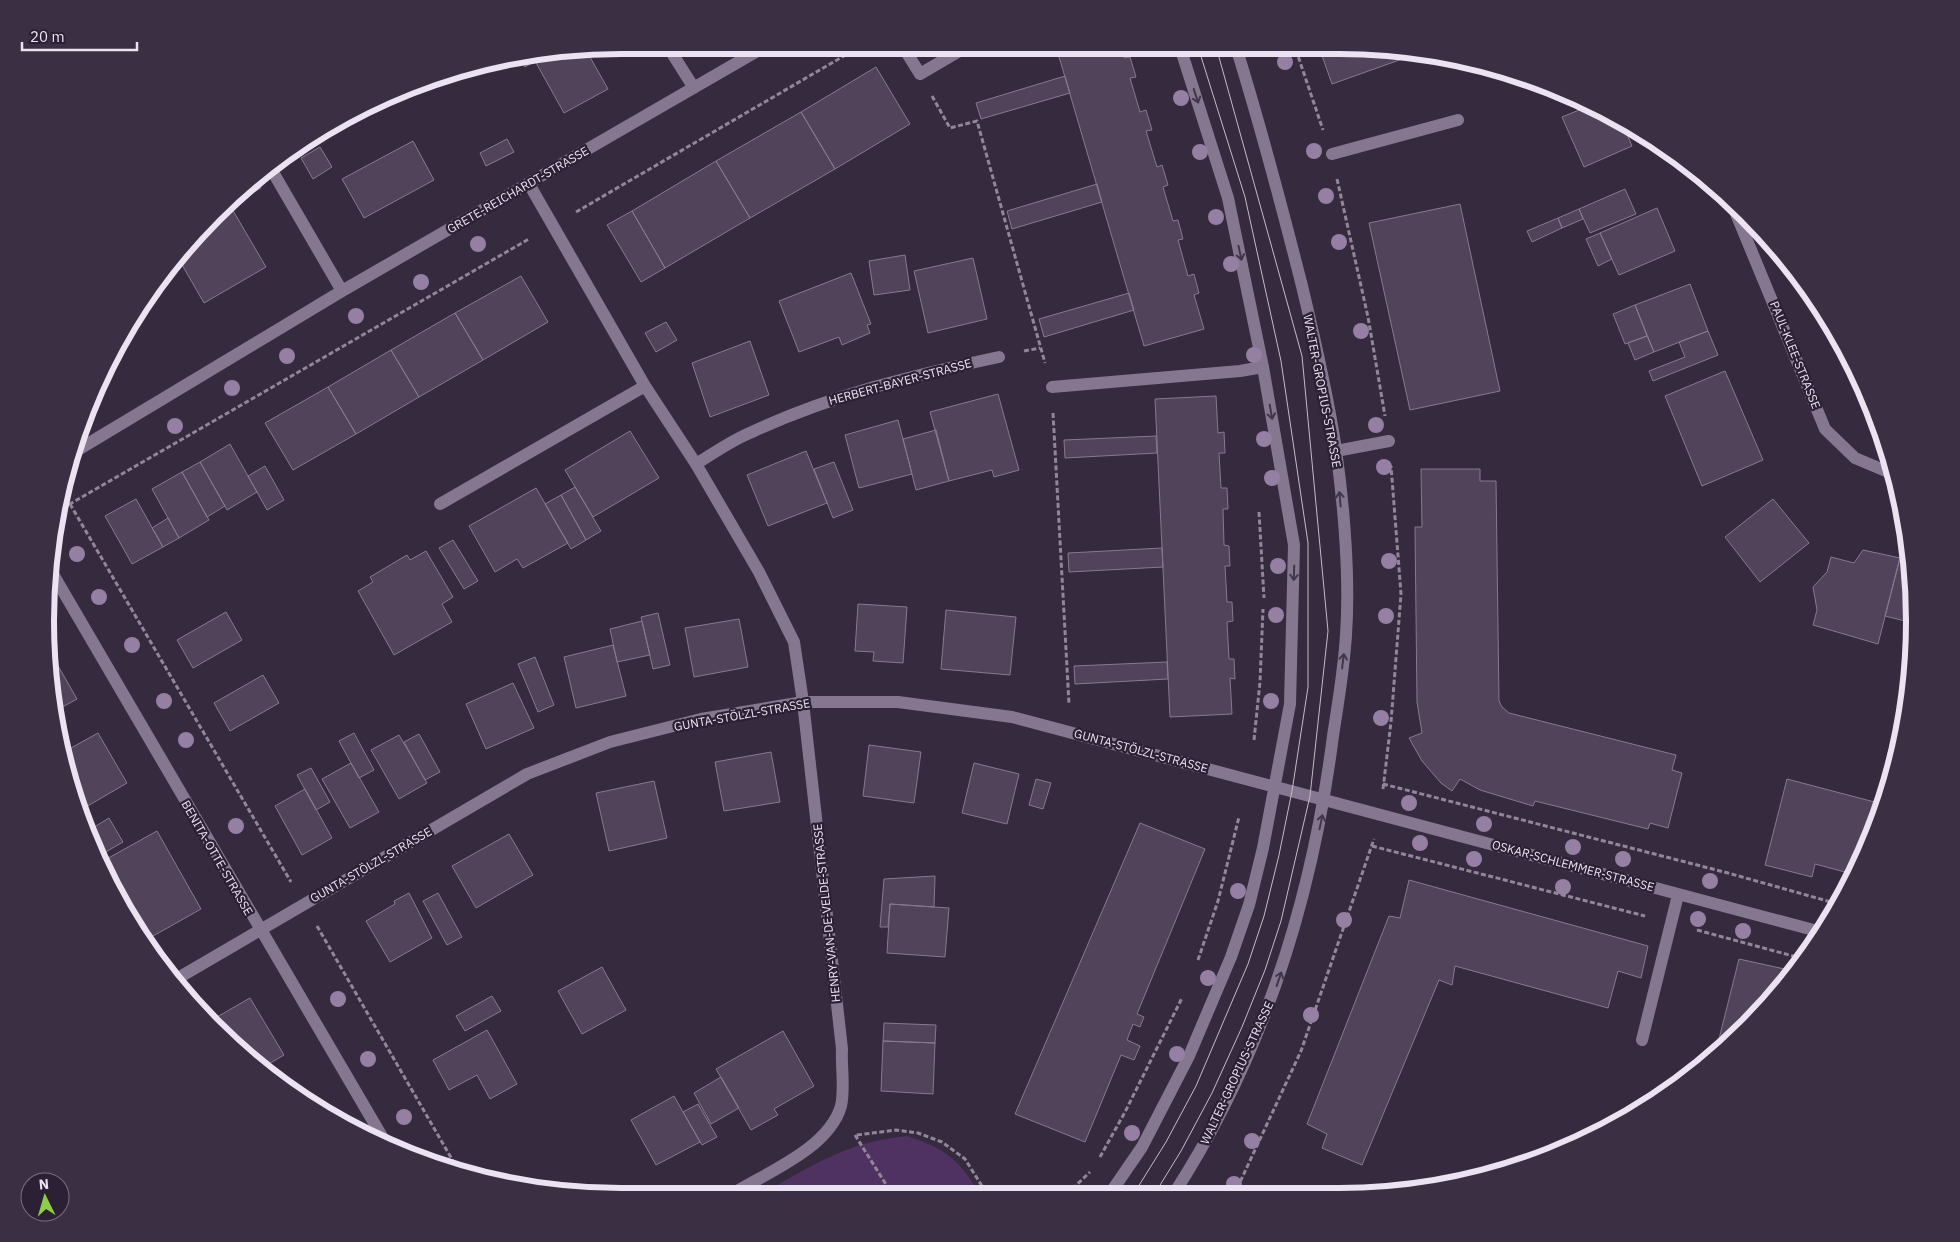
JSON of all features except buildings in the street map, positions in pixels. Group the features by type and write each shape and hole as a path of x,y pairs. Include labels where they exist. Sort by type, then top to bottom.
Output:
{"street":[{"path":"673,54 694,88"},
{"name":"GRETE-REICHARDT-STRASSE","path":"81,448 342,291 752,54"},
{"path":"908,54 920,74 954,54"},
{"path":"1114,1188 1146,1139 1189,1056 1210,1010 1249,905 1276,787 1290,704 1294,545 1263,367 1228,198 1183,54"},
{"name":"WALTER-GROPIUS-STRASSE","path":"1177,1188 1211,1132 1254,1043 1292,942 1309,878 1325,800 1346,634 1345,547 1336,450 1318,355 1279,192 1238,54"},
{"path":"1332,154 1458,120"},
{"path":"274,173 342,291"},
{"path":"529,184 645,386 696,464 759,572 794,642 803,702"},
{"name":"PAUL-KLEE-STRASSE","path":"1738,218 1825,429 1855,458 1886,471"},
{"name":"HERBERT-BAYER-STRASSE","path":"696,464 750,432 839,396 932,371 999,357"},
{"path":"1052,387 1240,371 1263,367"},
{"path":"440,504 645,386"},
{"path":"1336,450 1389,441"},
{"name":"BENITA-OTTE-STRASSE","path":"56,579 259,930 381,1135"},
{"name":"GUNTA-STÖLZL-STRASSE","path":"180,977 527,774 610,742 701,719 803,702 898,702 1012,717 1276,787"},
{"name":"HENRY-VAN-DE-VELDE-STRASSE","path":"742,1188 812,1147 834,1124 841,1104 842,1049 803,702"},
{"path":"1276,787 1325,800"},
{"name":"OSKAR-SCHLEMMER-STRASSE","path":"1325,800 1814,930"},
{"path":"1642,1040 1678,895"}],"path":[{"path":"66,506 847,54"},
{"path":"70,504 454,1163"},
{"path":"1196,967 1218,901 1248,780 1256,727 1264,597 1259,509"},
{"path":"1383,784 1728,873 1832,902"},
{"path":"1237,1188 1301,1052 1372,846 1380,814"},
{"path":"1372,846 1647,917"},
{"path":"1694,929 1796,957"},
{"path":"1097,1162 1125,1112 1184,994"},
{"path":"834,1124 855,1135 888,1188"},
{"path":"855,1135 896,1130 918,1133 942,1142 966,1159 983,1188"},
{"path":"1074,1188 1093,1170"}],"shaded area":[{"path":"907,1136 941,1150 958,1163 976,1188 773,1188 832,1156 867,1143"}],"tram line":[{"path":"1137,1188 1166,1142 1196,1086 1248,964 1264,916 1279,855 1292,791 1308,687 1308,543 1281,361 1245,197 1200,54"},
{"path":"1158,1188 1181,1151 1212,1093 1265,970 1281,921 1310,796 1328,631 1302,356 1218,54"}]}
